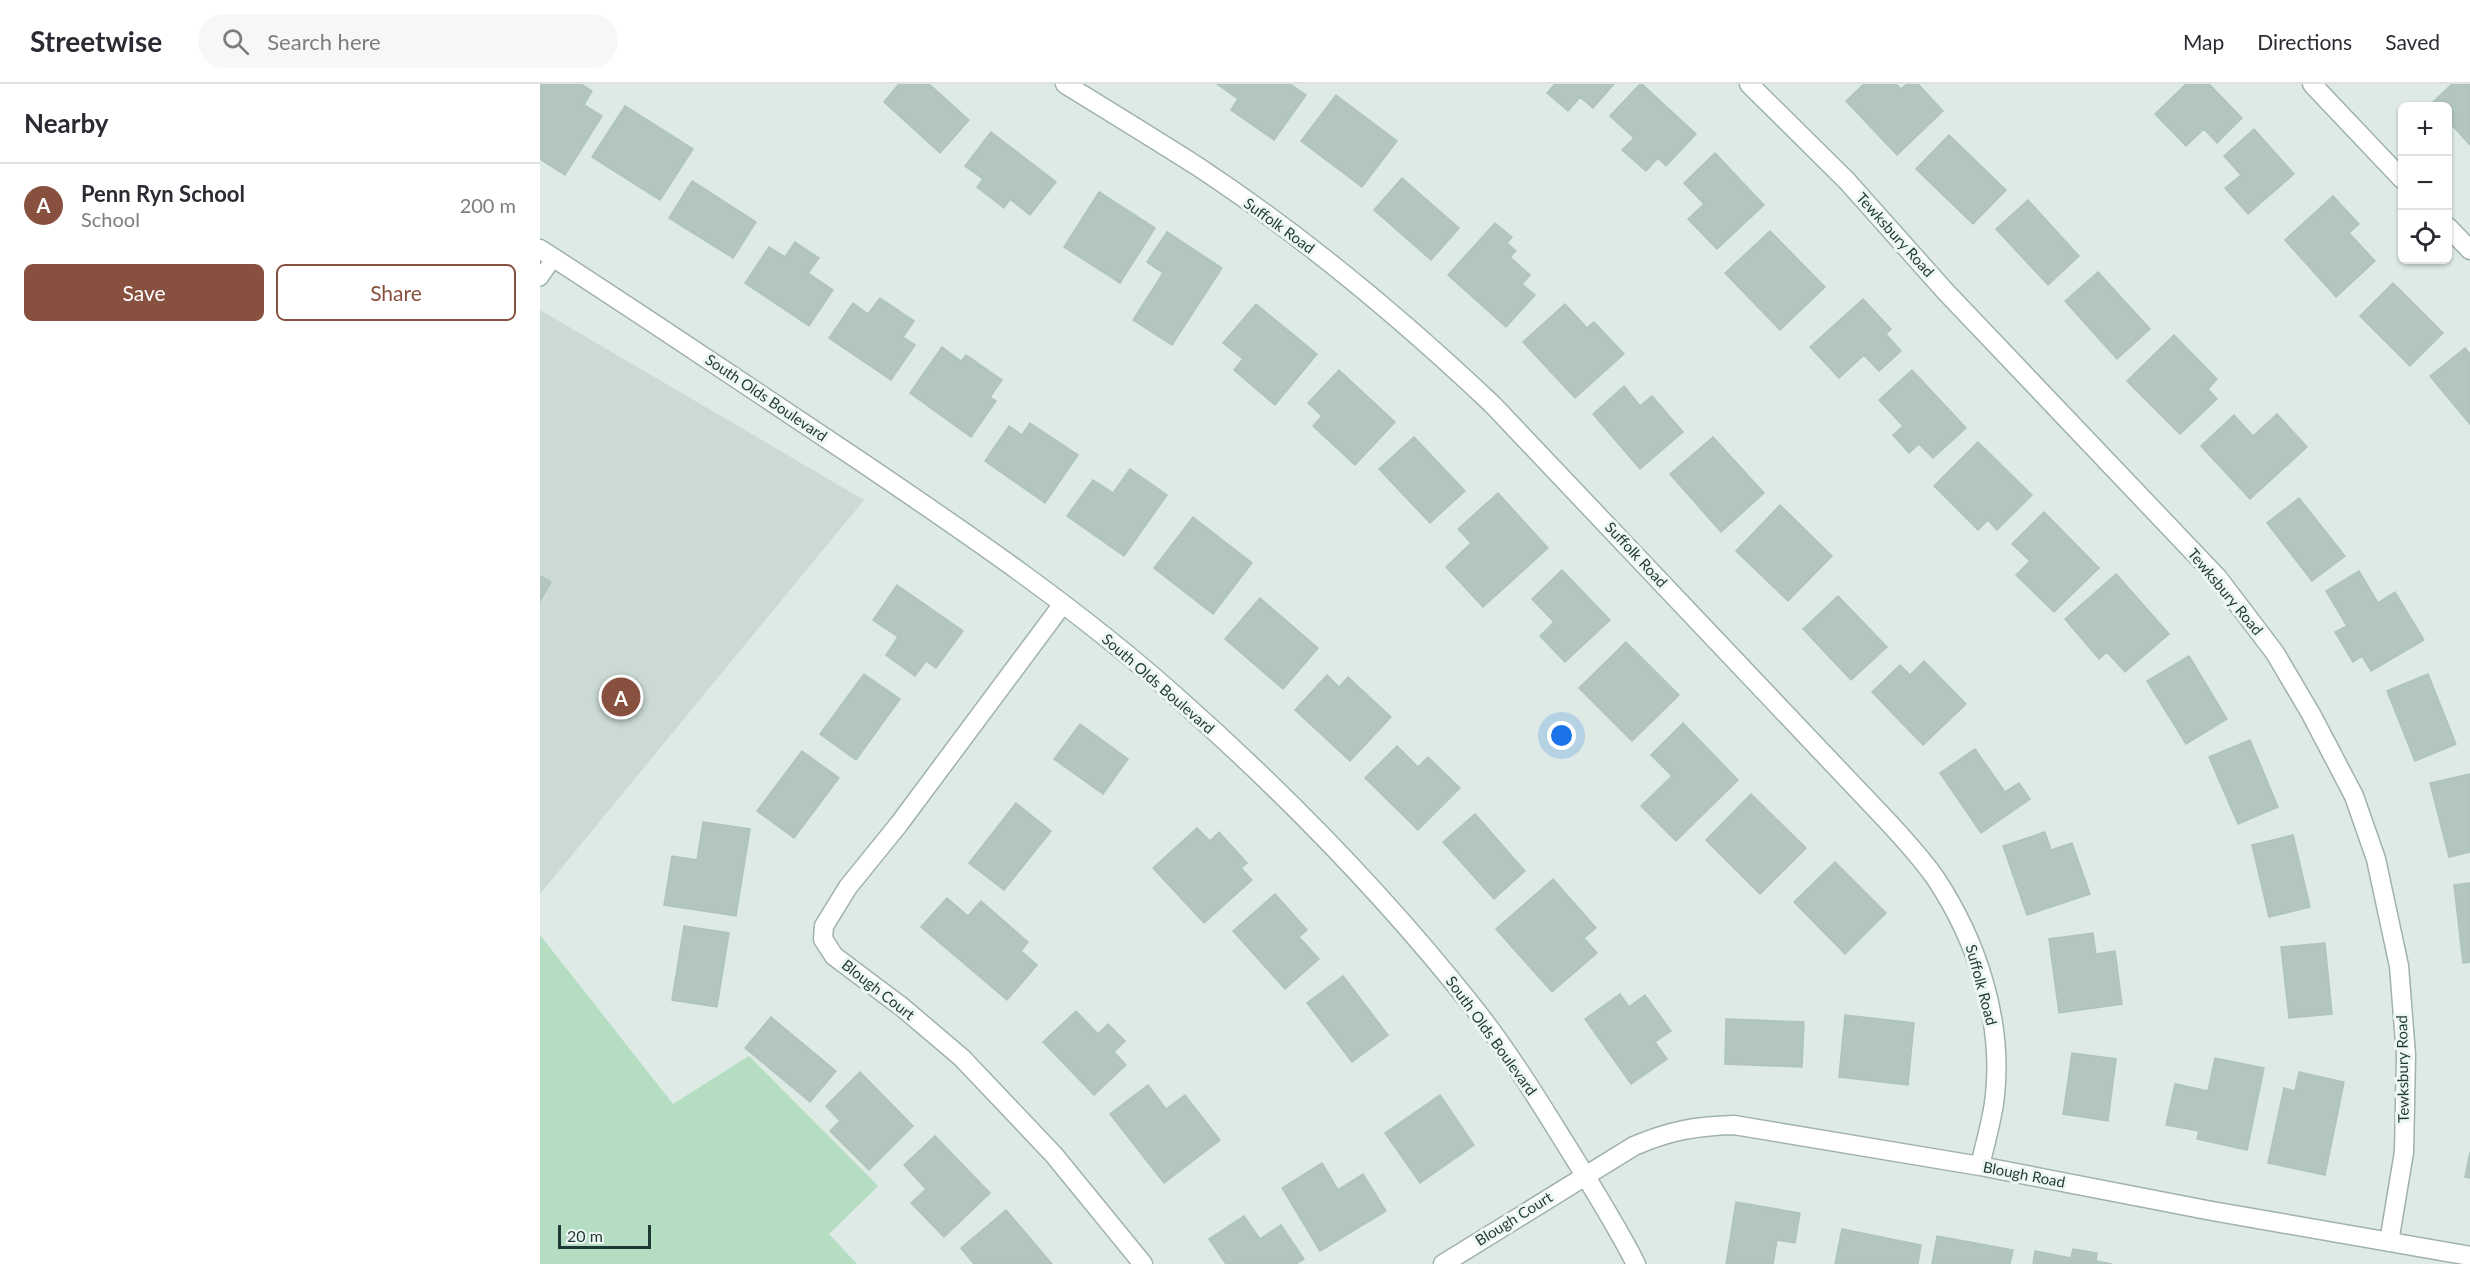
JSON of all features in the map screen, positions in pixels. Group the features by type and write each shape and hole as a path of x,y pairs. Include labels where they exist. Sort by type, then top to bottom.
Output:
{"street":[{"name":"Suffolk Road","path":"1065,84 1198,167 1366,291 1427,343 1492,404 1892,826 1934,877 1954,907 1976,954 1992,1017 1996,1056 1995,1095 1980,1166"},
{"name":"Tewksbury Road","path":"1749,84 1846,181 1945,291 2218,579 2276,653 2311,714 2357,806 2376,859 2399,966 2406,1055 2404,1152 2389,1242"},
{"path":"2312,84 2398,174"},
{"path":"2452,231 2470,250"},
{"name":"South Olds Boulevard","path":"547,254 648,319 941,516 1062,604 1179,698 1280,793 1414,934 1480,1016 1528,1085 1585,1174 1636,1264"},
{"name":"Blough Court","path":"1062,604 899,824 848,887 824,926 823,939 834,956 902,1007 962,1058 1054,1155 1143,1264"},
{"name":"Blough Road","path":"1585,1174 1634,1146 1663,1133 1698,1125 1734,1125 1980,1166 2470,1256"},
{"name":"Blough Court","path":"1443,1264 1585,1174"}],"lane":[{"path":"540,278 547,254"}],"shaded area":[{"path":"540,310 864,500 540,894"}],"green space":[{"path":"540,935 673,1104 749,1056 878,1186 829,1234 857,1264 540,1264"}],"building":[{"path":"540,84 581,84 592,91 584,105 602,116 565,175 540,159"},
{"path":"899,84 929,84 969,120 940,153 884,102"},
{"path":"1217,84 1290,84 1306,95 1274,140 1231,110 1238,99"},
{"path":"1555,84 1614,84 1593,108 1580,97 1568,111 1547,93"},
{"path":"1640,84 1696,134 1666,166 1658,158 1646,171 1622,150 1634,138 1610,116"},
{"path":"1864,84 1896,84 1901,89 1907,84 1918,84 1943,111 1897,155 1846,101"},
{"path":"2186,84 2209,84 2242,118 2217,143 2204,129 2186,146 2155,114"},
{"path":"2452,84 2470,84 2470,145 2452,125 2452,102 2433,102"},
{"path":"1336,95 1397,141 1362,187 1301,141"},
{"path":"625,106 693,149 660,200 592,157"},
{"path":"2254,129 2294,174 2248,214 2225,188 2241,175 2224,156"},
{"path":"991,132 1056,182 1030,215 1010,199 1004,208 977,187 983,179 965,166"},
{"path":"1949,135 2006,190 1973,224 1916,169"},
{"path":"1715,153 1764,205 1717,249 1688,219 1704,204 1684,183"},
{"path":"1402,178 1459,228 1431,260 1374,210"},
{"path":"692,181 756,222 733,258 669,218"},
{"path":"1099,192 1155,228 1120,283 1064,247"},
{"path":"2333,196 2359,224 2349,233 2375,261 2336,297 2285,240"},
{"path":"2028,200 2079,256 2048,285 1996,229"},
{"path":"1495,223 1512,237 1507,243 1516,251 1510,257 1530,275 1522,284 1535,295 1506,327 1448,275"},
{"path":"1770,231 1825,287 1780,330 1725,273"},
{"path":"1167,232 1222,268 1172,345 1133,320 1163,273 1147,262"},
{"path":"795,242 819,258 808,273 833,290 809,326 745,283 769,247 785,257"},
{"path":"2098,272 2150,329 2117,359 2065,301"},
{"path":"2393,283 2443,333 2410,366 2360,316"},
{"path":"880,298 914,321 903,337 915,345 891,380 829,338 853,303 868,314"},
{"path":"1863,299 1891,329 1886,334 1901,351 1879,371 1864,355 1839,378 1810,347"},
{"path":"1256,304 1317,354 1275,405 1234,370 1243,359 1223,343"},
{"path":"1565,304 1587,328 1594,322 1624,354 1575,398 1523,342"},
{"path":"2174,335 2217,379 2208,389 2217,399 2180,434 2127,381"},
{"path":"942,347 961,361 966,355 1002,380 990,397 996,401 971,437 910,393"},
{"path":"2465,348 2470,354 2470,424 2430,376"},
{"path":"1339,370 1395,422 1355,465 1313,426 1322,416 1308,403"},
{"path":"1912,370 1966,428 1933,458 1919,444 1909,453 1893,435 1903,426 1879,400"},
{"path":"1624,386 1640,406 1652,396 1683,432 1640,469 1593,414"},
{"path":"2277,414 2307,447 2250,499 2201,446 2234,415 2253,436"},
{"path":"1030,423 1078,455 1045,503 985,461 1009,426 1022,435"},
{"path":"1414,437 1465,491 1430,523 1379,469"},
{"path":"1713,437 1764,493 1721,532 1670,474"},
{"path":"1978,442 2032,495 1997,530 1988,520 1978,530 1934,486"},
{"path":"1130,469 1167,495 1124,556 1067,516 1093,480 1113,493"},
{"path":"1498,493 1548,548 1483,607 1446,567 1471,543 1458,529"},
{"path":"2299,498 2345,556 2312,581 2267,523"},
{"path":"1780,505 1832,556 1788,601 1736,551"},
{"path":"2044,512 2099,568 2054,612 2016,575 2030,561 2012,544"},
{"path":"1193,517 1252,563 1213,614 1154,568"},
{"path":"1562,570 1610,620 1565,662 1540,636 1554,622 1532,599"},
{"path":"2359,571 2378,603 2395,592 2424,640 2371,671 2362,656 2353,662 2335,632 2347,626 2326,591"},
{"path":"2116,574 2169,634 2125,672 2107,652 2099,659 2065,619"},
{"path":"540,576 551,582 540,601"},
{"path":"897,585 963,631 936,668 926,661 915,676 886,655 898,637 873,620"},
{"path":"1838,596 1887,647 1851,680 1803,629"},
{"path":"1260,598 1318,648 1283,689 1225,639"},
{"path":"1626,642 1679,695 1632,741 1579,688"},
{"path":"2189,656 2227,719 2186,744 2147,681"},
{"path":"1924,661 1966,704 1923,745 1872,692 1900,665 1910,675"},
{"path":"864,674 900,699 856,760 820,734"},
{"path":"2428,674 2456,744 2415,761 2387,691"},
{"path":"1327,675 1339,687 1348,677 1391,717 1350,761 1295,710"},
{"path":"1683,723 1738,780 1676,841 1641,806 1672,776 1651,755"},
{"path":"1080,724 1128,759 1103,794 1054,759"},
{"path":"2250,740 2278,807 2238,824 2209,757"},
{"path":"1397,746 1418,767 1428,757 1460,788 1418,830 1365,778"},
{"path":"1975,749 2005,792 2019,783 2030,799 1981,833 1940,773"},
{"path":"802,751 839,778 794,838 757,811"},
{"path":"2470,774 2470,852 2449,857 2430,783"},
{"path":"1751,794 1806,848 1760,894 1706,840"},
{"path":"1016,803 1051,831 1004,890 969,863"},
{"path":"1475,814 1525,871 1494,899 1443,842"},
{"path":"703,822 750,829 736,916 664,905 672,856 697,860"},
{"path":"1197,828 1210,841 1219,832 1247,863 1241,868 1252,880 1204,923 1153,868"},
{"path":"2045,832 2051,850 2072,843 2090,894 2027,915 2003,846"},
{"path":"2293,835 2310,907 2269,917 2252,845"},
{"path":"1835,862 1886,913 1845,954 1794,902"},
{"path":"1553,879 1596,928 1584,938 1597,953 1552,992 1496,929"},
{"path":"2470,883 2470,962 2463,963 2454,885"},
{"path":"1275,894 1307,930 1299,937 1319,959 1285,989 1233,931"},
{"path":"947,898 968,916 981,901 1028,942 1021,951 1037,965 1007,1000 921,927"},
{"path":"684,926 729,933 717,1007 672,1000"},
{"path":"2093,933 2096,954 2115,951 2122,1004 2059,1013 2049,939"},
{"path":"2325,943 2332,1014 2289,1018 2281,947"},
{"path":"1343,976 1388,1035 1352,1062 1307,1003"},
{"path":"1620,994 1629,1007 1645,995 1671,1031 1655,1042 1667,1059 1631,1084 1585,1019"},
{"path":"1076,1011 1098,1034 1108,1024 1125,1041 1114,1052 1126,1065 1094,1095 1043,1042"},
{"path":"1845,1015 1914,1023 1908,1085 1839,1077"},
{"path":"771,1017 836,1071 810,1102 745,1048"},
{"path":"1726,1019 1804,1022 1802,1067 1725,1064"},
{"path":"2072,1053 2116,1059 2108,1121 2063,1114"},
{"path":"2215,1058 2264,1068 2247,1150 2197,1139 2199,1131 2166,1125 2175,1084 2208,1091"},
{"path":"860,1072 913,1126 869,1170 830,1131 840,1121 826,1106"},
{"path":"2299,1072 2344,1082 2325,1175 2268,1163 2284,1088 2295,1091"},
{"path":"1148,1085 1166,1109 1185,1095 1220,1140 1164,1183 1110,1114"},
{"path":"1440,1095 1474,1145 1420,1183 1385,1133"},
{"path":"935,1136 990,1193 944,1237 911,1203 926,1189 904,1165"},
{"path":"2470,1152 2470,1178 2465,1177"},
{"path":"1322,1163 1338,1190 1363,1174 1386,1211 1320,1251 1282,1188"},
{"path":"1736,1202 1800,1213 1795,1243 1777,1240 1773,1264 1726,1264"},
{"path":"1006,1210 1052,1264 974,1264 961,1248"},
{"path":"1244,1216 1260,1239 1281,1225 1304,1259 1296,1264 1226,1264 1209,1239"},
{"path":"1842,1229 1921,1245 1918,1264 1835,1264"},
{"path":"1937,1236 2013,1250 2010,1264 1932,1264"},
{"path":"2073,1249 2097,1253 2096,1261 2112,1264 2033,1264 2035,1251 2071,1258"}],"place":[{"name":"Penn Ryn School","path":"621,697"}]}
